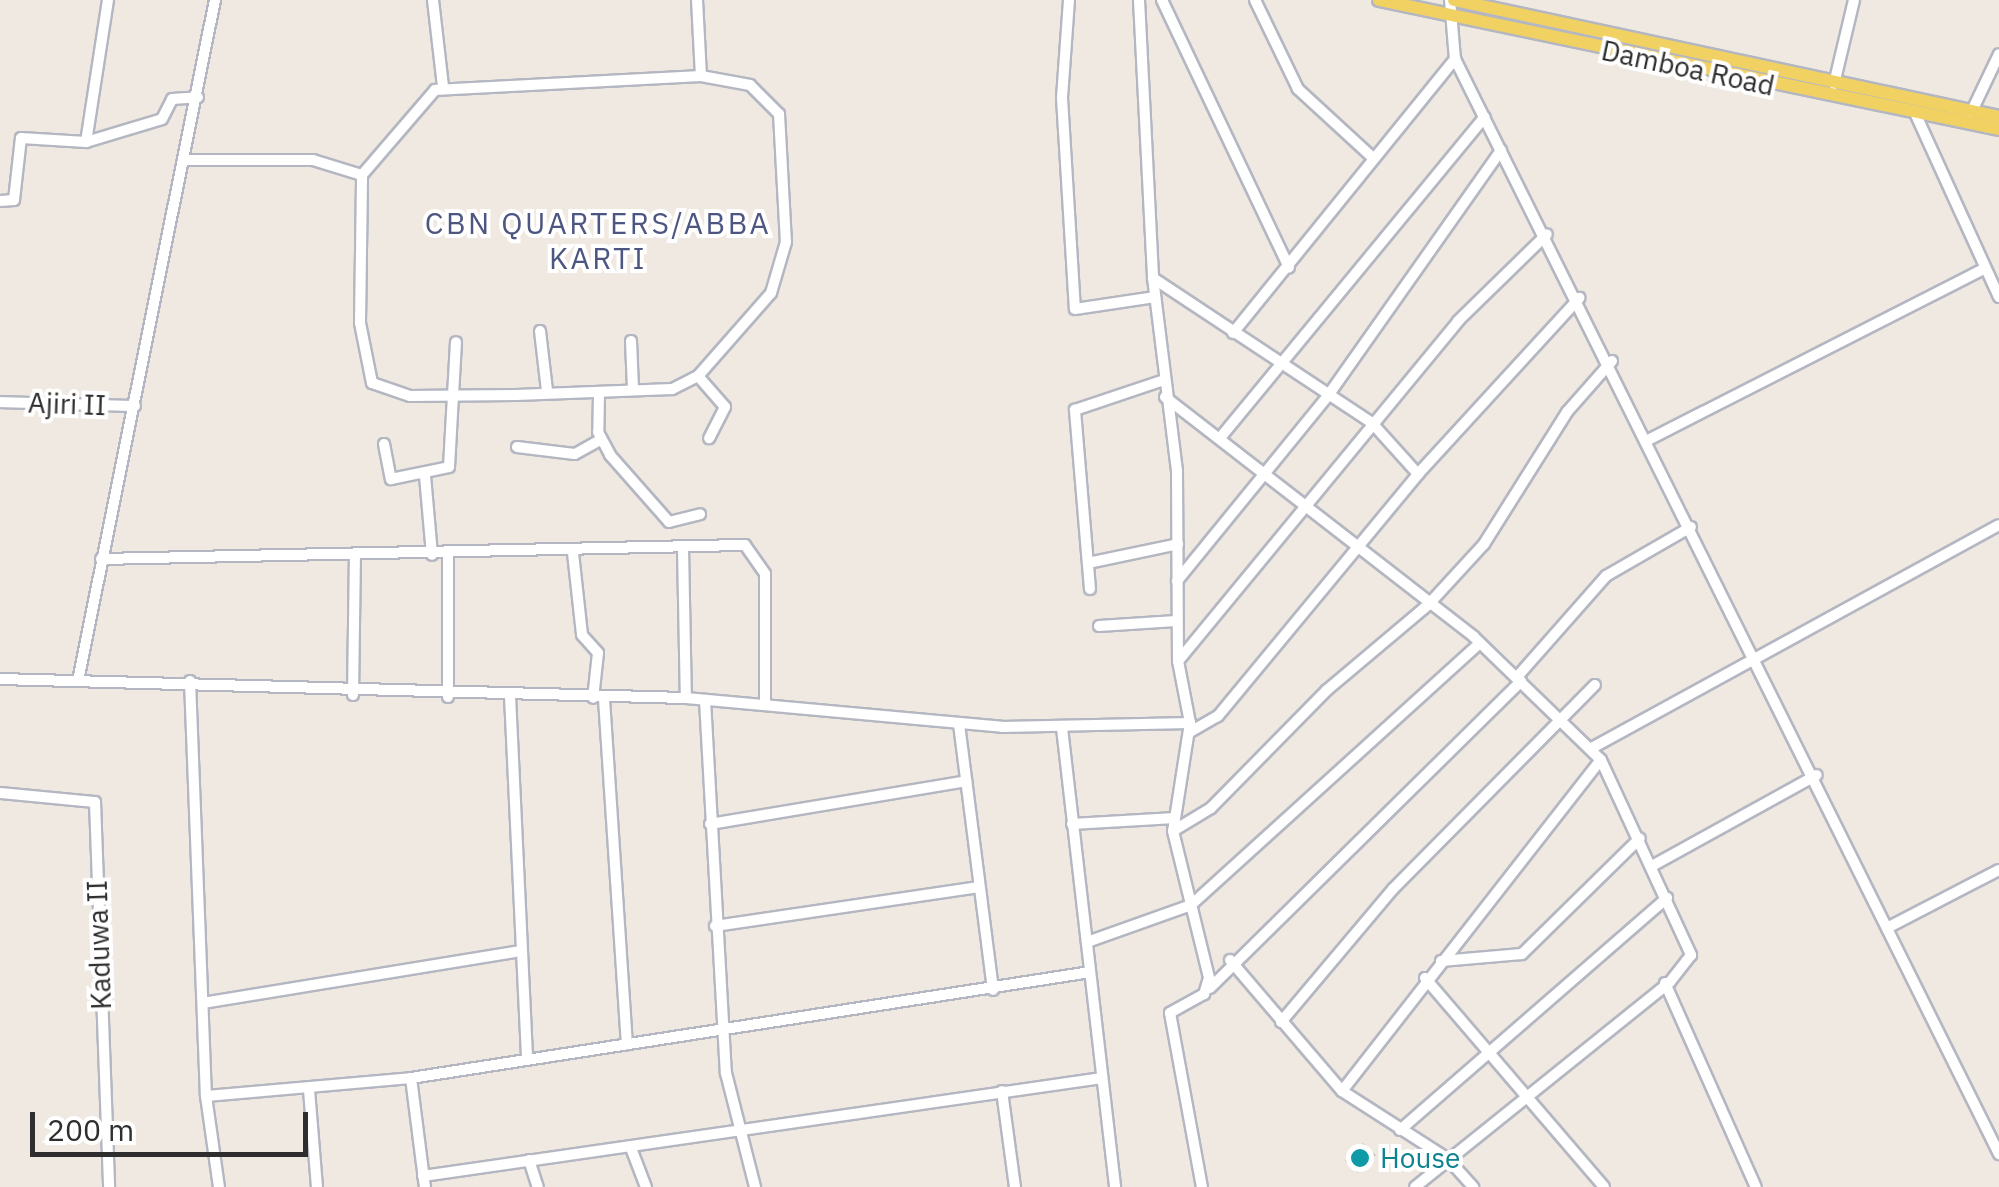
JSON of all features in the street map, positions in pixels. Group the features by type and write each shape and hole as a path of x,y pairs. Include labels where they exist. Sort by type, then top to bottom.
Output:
{"main road":[{"name":"Damboa Road","path":"1379,0 1576,44 1999,117"},
{"name":"Damboa Road","path":"1452,0 1578,28 1916,116 1999,129"},
{"path":"1576,44 1578,28"}],"street":[{"path":"86,142 108,0"},
{"path":"78,681 186,160 215,0"},
{"path":"433,0 443,86"},
{"path":"697,0 701,76"},
{"path":"1068,0 1062,98 1076,309 1155,297"},
{"path":"1139,0 1153,278 1178,544 1178,661 1190,728 1174,831 1209,988"},
{"path":"1162,0 1290,267"},
{"path":"1254,0 1298,89 1374,158"},
{"path":"1452,0 1448,15 1454,59 1612,361 1999,1154"},
{"path":"1834,86 1854,0"},
{"path":"1970,113 1999,54"},
{"path":"1233,332 1290,267 1454,59"},
{"path":"701,76 750,85 779,114 786,242 771,293 698,376 672,389 410,396 372,383 360,322 362,175 443,86 701,76"},
{"path":"0,200 14,200 21,138 86,142 162,119 172,99 198,97"},
{"path":"1916,116 1999,297"},
{"path":"1220,438 1485,118"},
{"path":"1176,581 1261,471 1327,398 1501,150"},
{"path":"186,160 313,160 362,175"},
{"path":"1178,661 1372,423 1547,234"},
{"path":"1650,438 1985,268"},
{"path":"1153,278 1282,363 1327,398 1372,423 1418,474"},
{"path":"0,679 190,681 353,695 686,698 959,724 1190,728 1218,716 1354,546 1579,298"},
{"path":"540,331 547,391"},
{"path":"631,341 633,390"},
{"path":"384,444 390,479 425,476 449,467 454,454 456,342"},
{"path":"1174,831 1211,808 1326,690 1429,604 1484,544 1567,412 1612,361"},
{"path":"698,376 725,407 709,438"},
{"path":"1090,590 1075,410 1161,381"},
{"path":"600,393 600,440 669,522 700,514"},
{"path":"1164,396 1480,643 1601,760 1668,898 1691,956 1664,983 1526,1092 1415,1187"},
{"name":"Ajiri II","path":"0,402 134,406"},
{"path":"517,448 575,454 600,440"},
{"path":"425,476 432,556"},
{"path":"1590,749 1754,652 1999,525"},
{"path":"1202,1187 1170,1013 1209,988 1230,960 1519,679 1606,576 1692,526"},
{"path":"1088,563 1178,544"},
{"path":"102,559 432,556 745,546 763,560 766,704"},
{"path":"683,548 686,698"},
{"path":"573,552 582,634 598,653 598,698 627,1044"},
{"path":"448,555 448,696"},
{"path":"353,695 356,556"},
{"path":"1099,626 1176,621"},
{"path":"1087,942 1191,906 1480,643"},
{"path":"190,681 206,1096 219,1187"},
{"path":"1281,1022 1557,716 1594,685"},
{"path":"510,696 516,952 527,1059"},
{"path":"705,700 723,1030 734,1133 755,1187"},
{"path":"959,724 993,990"},
{"path":"1062,728 1115,1187"},
{"path":"1342,1090 1425,978 1601,760"},
{"path":"1652,866 1817,775"},
{"path":"710,824 966,781"},
{"name":"Kaduwa II","path":"0,793 94,802 109,1187"},
{"path":"1072,824 1175,818"},
{"path":"1441,961 1522,954 1640,838"},
{"path":"1887,928 1999,870"},
{"path":"715,926 979,888"},
{"path":"1400,1130 1668,898"},
{"path":"203,1003 516,952"},
{"path":"1230,960 1342,1090 1448,1159 1472,1187"},
{"path":"206,1096 309,1090 411,1078 1090,972"},
{"path":"1425,978 1604,1187"},
{"path":"1664,983 1756,1187"},
{"path":"411,1078 424,1182 529,1160 1102,1078"},
{"path":"309,1090 317,1187"},
{"path":"1002,1091 1015,1187"},
{"path":"631,1148 646,1187"},
{"path":"529,1160 538,1187"}],"building":[{"name":"House","path":"1363,1143 1376,1155 1358,1173 1345,1161"}],"place":[{"name":"House","path":"1360,1158"}],"district":[{"name":"CBN QUARTERS/ABBA KARTI","path":"598,240"}]}
